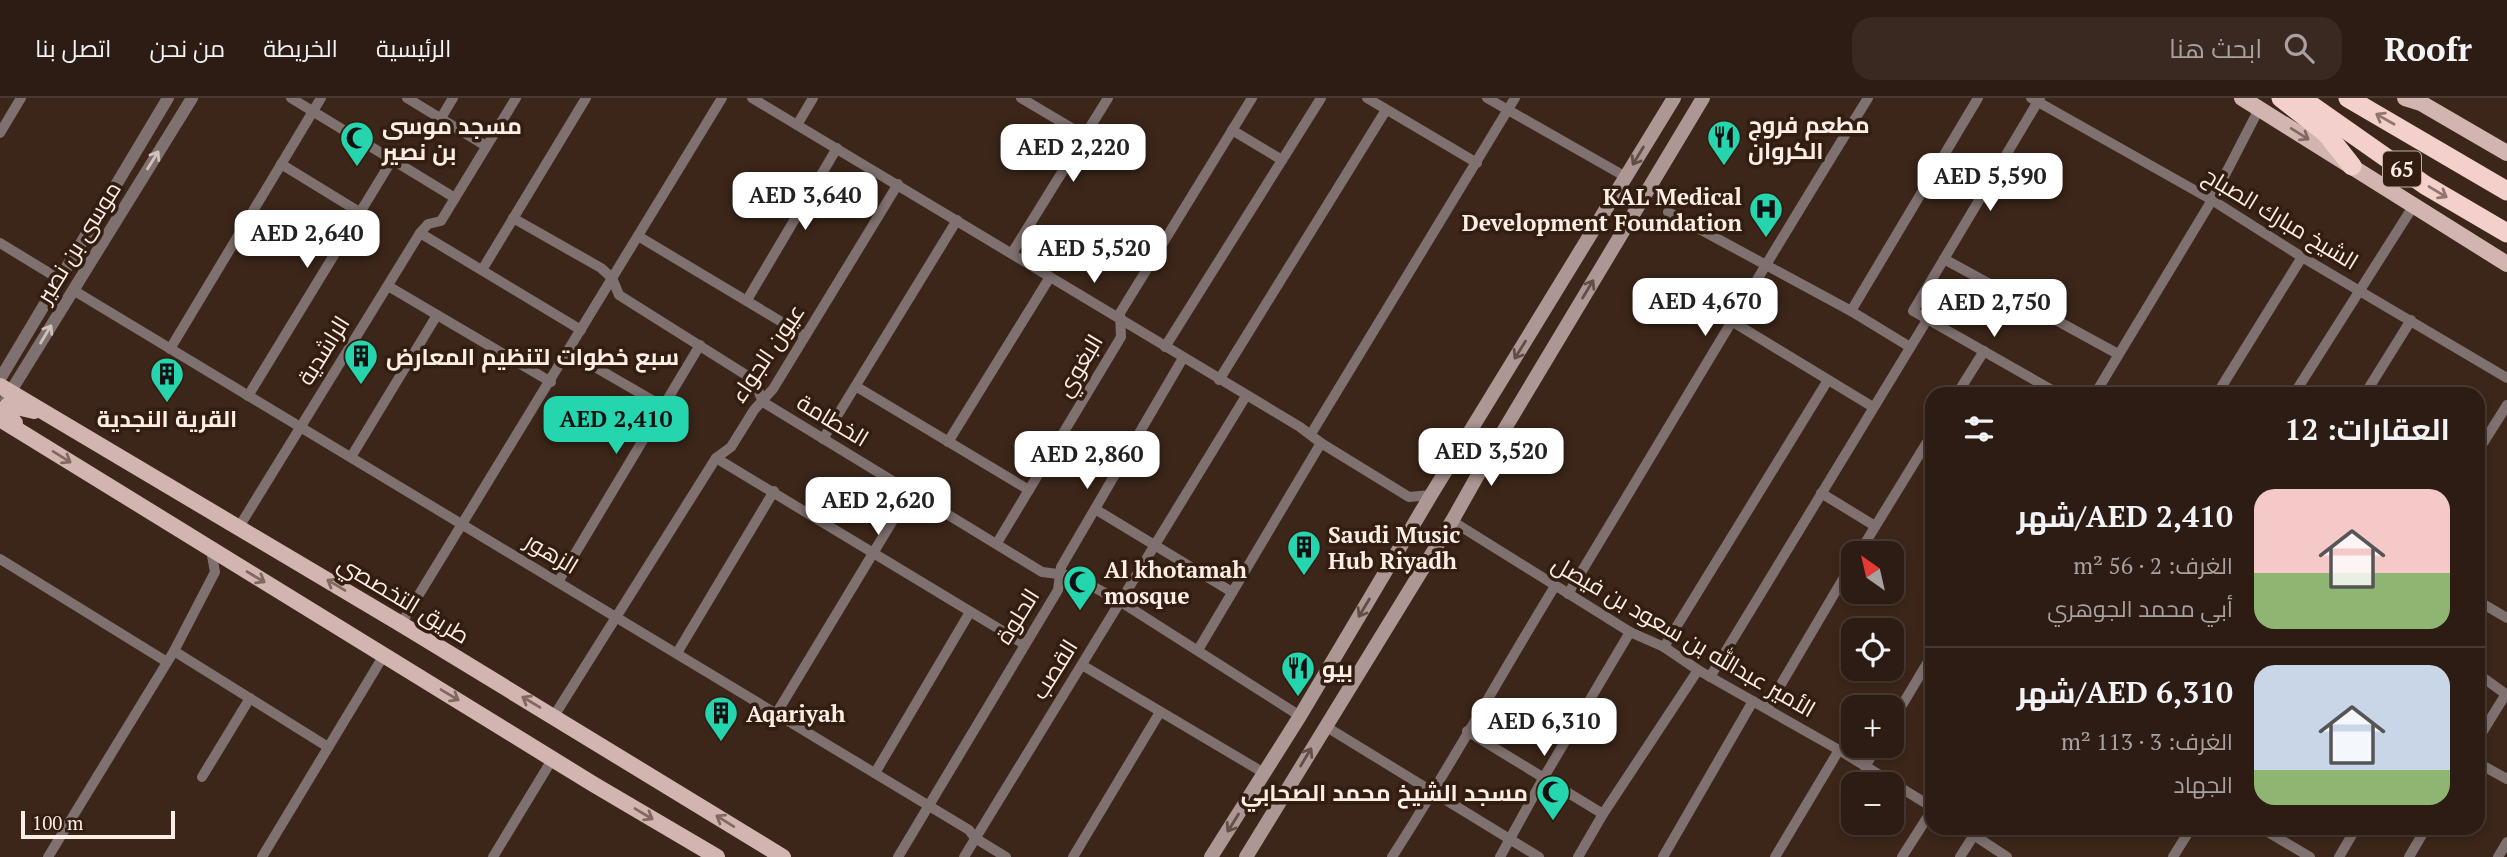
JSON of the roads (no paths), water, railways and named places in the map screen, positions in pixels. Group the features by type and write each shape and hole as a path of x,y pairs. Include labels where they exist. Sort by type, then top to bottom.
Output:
{"highway":[{"path":"2281,98 2326,133 2352,166"},
{"name":"65","path":"2301,98 2425,185 2507,233"},
{"name":"65","path":"2348,98 2507,191"},
{"path":"2479,218 2507,246"}],"main road":[{"path":"1211,857 1300,716 1431,495 1674,98"},
{"path":"1246,857 1452,522 1492,450 1703,98"},
{"path":"2242,98 2507,264"},
{"path":"2405,98 2421,103 2505,147"},
{"name":"طريق التخصصي","path":"4,386 554,716 783,857"},
{"path":"32,439 3,411 4,408 8,405 46,413"},
{"path":"0,419 718,857"}],"street":[{"path":"0,133 21,98"},
{"path":"22,373 14,379 5,376 9,363 168,98"},
{"name":"موسى بن نصير","path":"0,409 4,386 22,373 192,98"},
{"path":"291,98 455,198"},
{"path":"170,349 321,98"},
{"path":"407,98 486,146"},
{"path":"441,118 453,98"},
{"name":"الراشدية","path":"239,527 419,233 428,224 441,221 516,98"},
{"path":"482,270 586,98"},
{"path":"401,624 722,98"},
{"path":"751,98 898,184 1409,496 1431,495"},
{"path":"797,125 813,98"},
{"path":"1021,98 1085,136"},
{"path":"1012,253 1108,98"},
{"name":"البغوي","path":"997,543 1121,337 1120,313 1252,98"},
{"path":"1165,346 1321,98"},
{"path":"1367,98 1477,163"},
{"path":"1487,98 1626,177"},
{"path":"1311,434 1515,98"},
{"path":"1568,594 1733,322 1764,264 1868,98"},
{"path":"1851,311 1978,98"},
{"path":"2036,100 1913,311 2047,387"},
{"name":"الشيخ مبارك الصباح","path":"2036,100 2212,200 2302,257 2507,378"},
{"path":"2099,387 2212,200 2259,109"},
{"path":"1219,380 1386,110"},
{"path":"1233,130 1282,160"},
{"path":"747,300 837,148"},
{"path":"248,396 392,160"},
{"path":"281,164 361,213"},
{"name":"عيون الجواء","path":"554,716 716,458 731,447 754,410 763,402 898,184"},
{"path":"2298,387 2414,205"},
{"path":"1668,212 1851,311 1910,347"},
{"name":"الخطامة","path":"513,218 601,268 612,278 619,295 754,380 763,402 1042,572 1074,576 1121,602 1300,716"},
{"path":"823,439 957,220"},
{"path":"419,233 581,330"},
{"path":"638,236 805,336"},
{"path":"0,243 59,279"},
{"path":"2221,387 2302,257"},
{"path":"1944,259 2118,354"},
{"path":"948,443 1051,277"},
{"path":"388,286 551,382"},
{"name":"الزهور","path":"73,290 969,830 975,838 1006,857"},
{"path":"351,457 437,315"},
{"path":"1710,677 1927,320"},
{"path":"2369,387 2411,320"},
{"path":"1733,322 1873,407"},
{"path":"558,582 700,345"},
{"path":"1961,387 1984,351"},
{"path":"569,352 664,407"},
{"name":"الحلوة","path":"898,857 1058,590 1061,567 1183,358"},
{"path":"4,386 9,363"},
{"path":"1664,647 1828,380"},
{"path":"857,387 1029,490"},
{"name":"القصب","path":"964,857 1246,396"},
{"path":"2485,440 2507,405"},
{"path":"1198,650 1321,443"},
{"path":"1866,541 1925,445"},
{"path":"716,458 1024,644"},
{"path":"677,653 774,491"},
{"path":"776,713 910,492"},
{"path":"1821,493 1875,526"},
{"path":"1095,509 1232,592"},
{"name":"الأمير عبدالله بن سعود بن فيصل","path":"1452,522 1630,632 1664,647 1698,670 1839,750 1925,805"},
{"path":"48,857 174,650 215,572 211,550"},
{"path":"0,559 167,662"},
{"path":"1767,708 1841,582"},
{"path":"1392,857 1555,586"},
{"path":"2485,605 2507,618"},
{"path":"875,773 970,612"},
{"path":"1500,857 1630,632"},
{"path":"174,650 328,747"},
{"path":"262,857 384,654"},
{"path":"1082,665 1264,773"},
{"path":"1904,702 1925,667"},
{"path":"1578,857 1603,814 1698,670"},
{"path":"2485,679 2507,694 2485,728"},
{"path":"202,777 250,698"},
{"path":"1663,857 1753,701"},
{"path":"1073,857 1160,712"},
{"path":"1325,726 1539,857"},
{"path":"1467,731 1603,814"},
{"path":"1775,857 1839,750"},
{"path":"493,857 553,758"},
{"path":"1865,766 1870,758"},
{"path":"2485,767 2507,779"},
{"path":"1902,857 1925,820"},
{"path":"1960,857 1974,835 2007,857"},
{"path":"2173,857 2187,835"},
{"path":"2273,835 2309,857"},
{"path":"2339,857 2353,835"},
{"path":"2409,857 2422,835"},
{"path":"2498,857 2507,842"}],"place":[{"name":"مطعم فروج الكروان","path":"1724,167"},
{"name":"مسجد موسى بن نصير","path":"357,168"},
{"name":"KAL Medical Development Foundation","path":"1766,239"},
{"name":"سبع خطوات لتنظيم المعارض","path":"361,386"},
{"name":"القرية النجدية","path":"167,404"},
{"name":"Saudi Music Hub Riyadh","path":"1304,577"},
{"name":"Al khotamah mosque","path":"1080,612"},
{"name":"بيو","path":"1298,698"},
{"name":"Aqariyah","path":"721,743"},
{"name":"مسجد الشيخ محمد الصحابي","path":"1553,822"}]}
